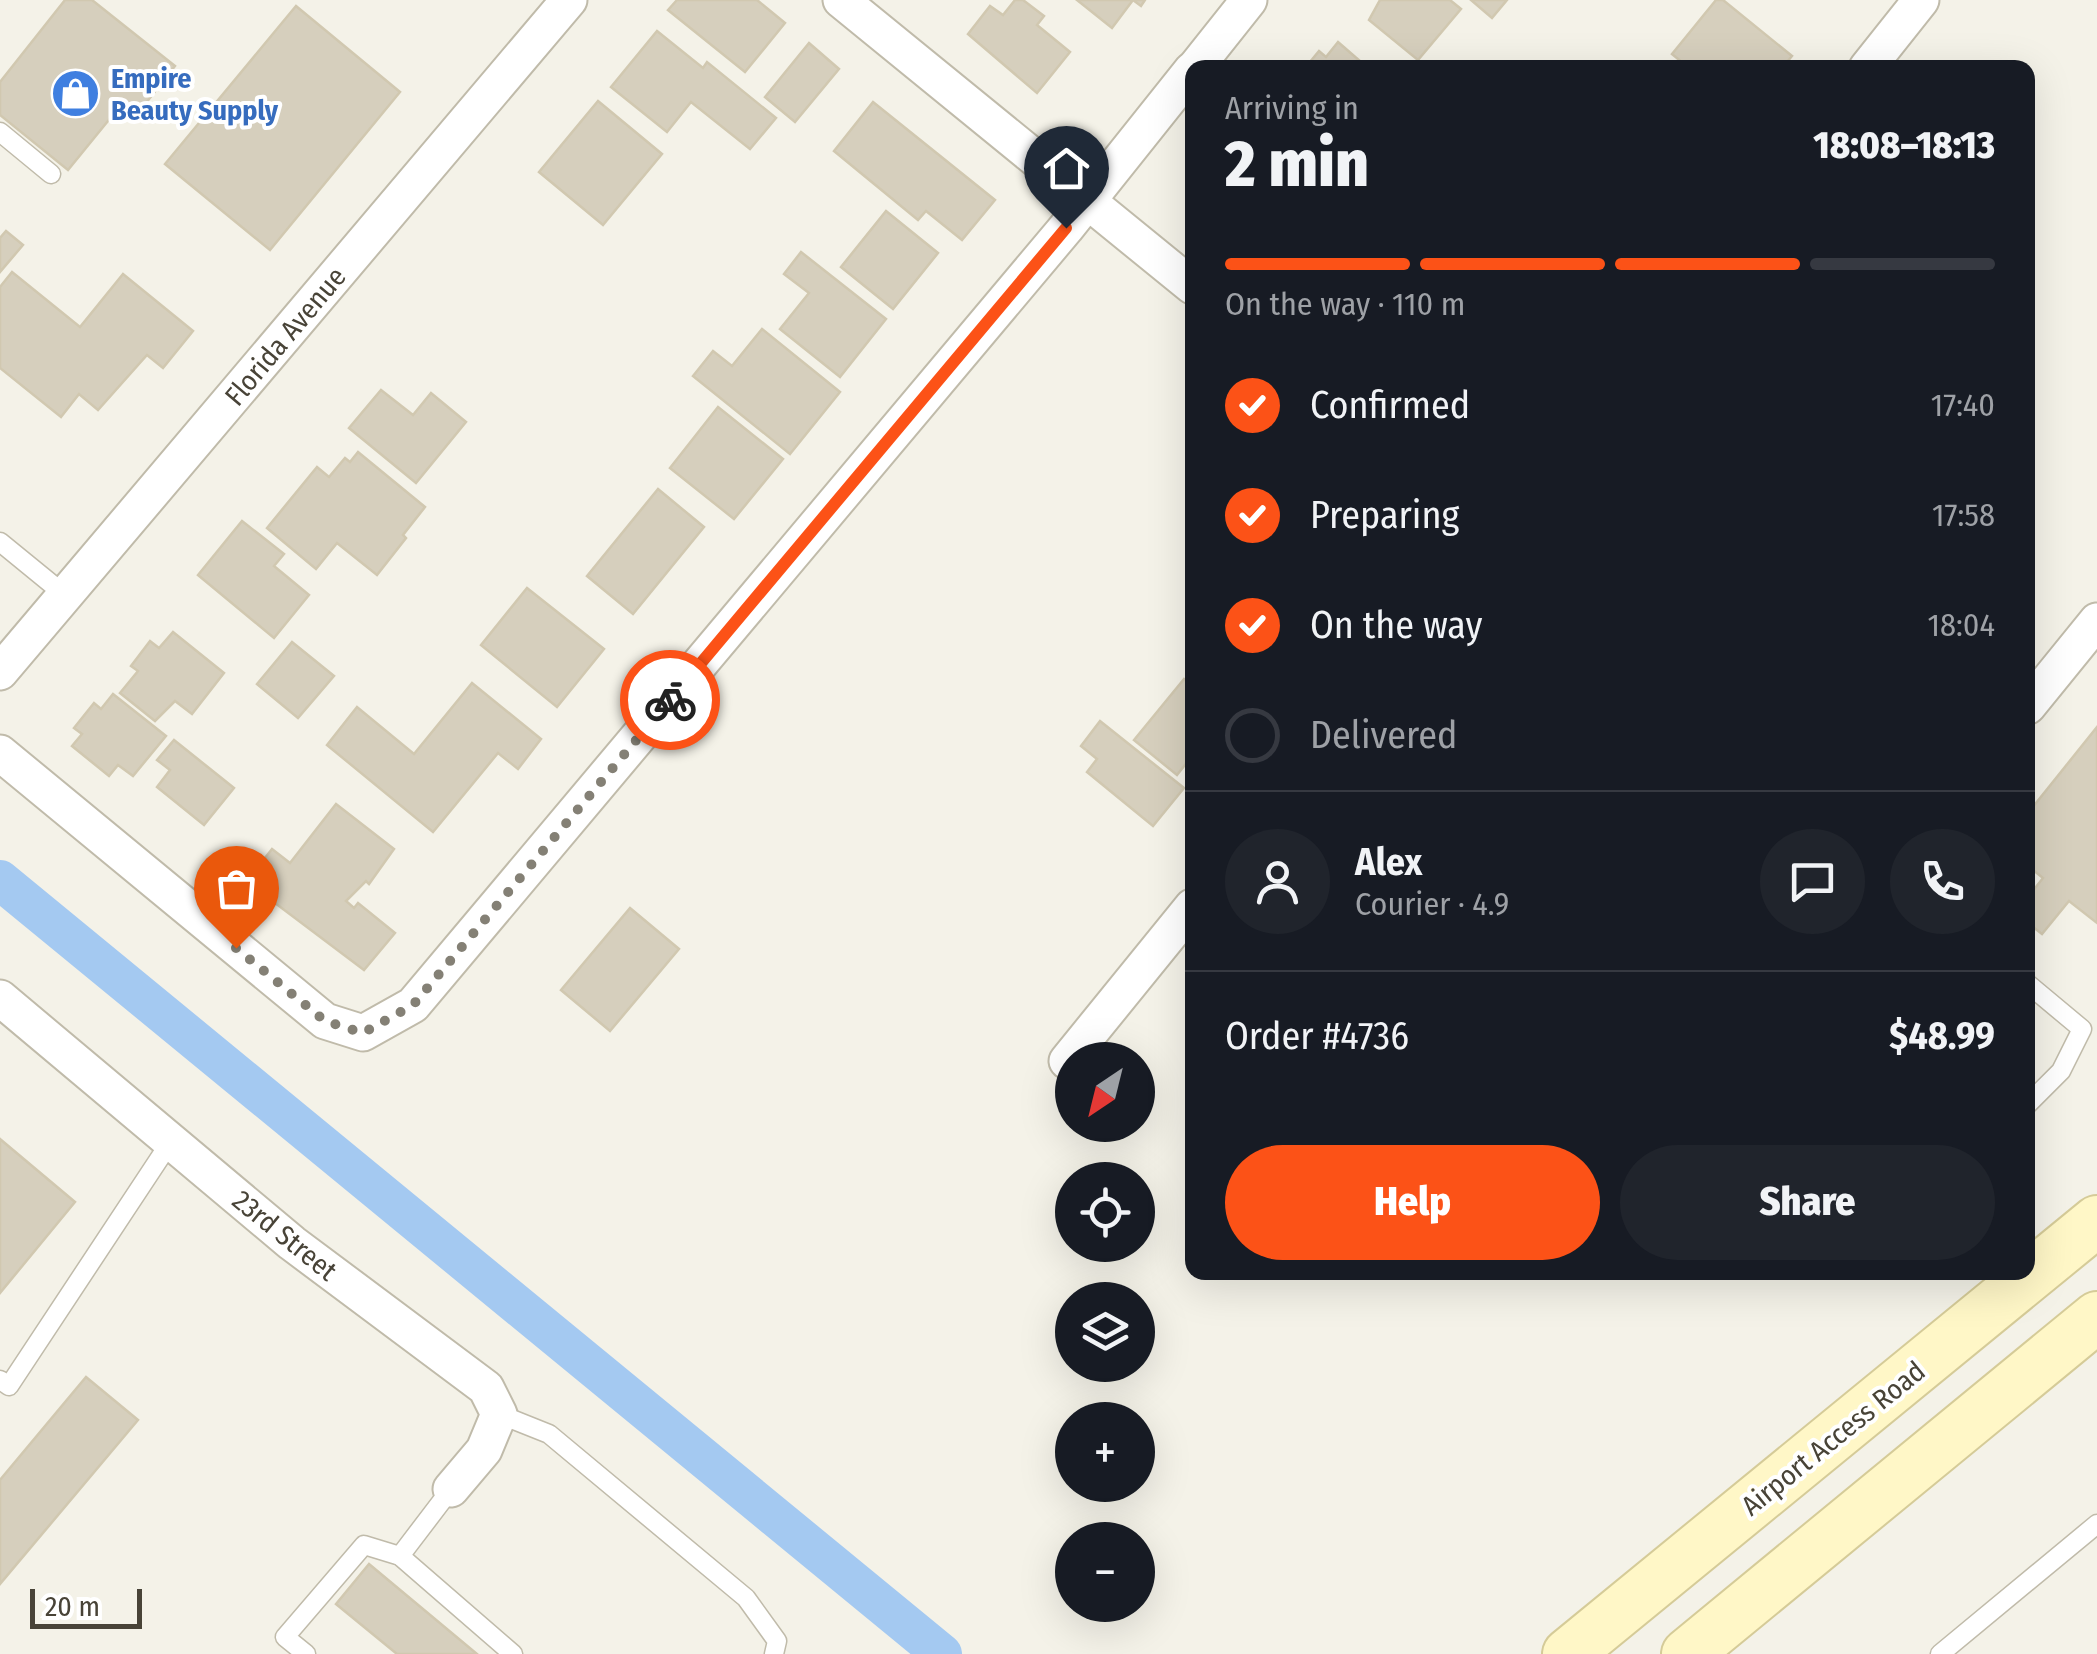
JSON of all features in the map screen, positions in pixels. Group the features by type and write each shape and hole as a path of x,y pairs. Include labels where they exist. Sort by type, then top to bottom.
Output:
{"main road":[{"name":"Airport Access Road","path":"2035,1272 2097,1221"},
{"name":"Airport Access Road","path":"1568,1654 2025,1280"},
{"path":"1687,1654 2097,1317"}],"street":[{"name":"Florida Avenue","path":"0,672 569,0"},
{"path":"842,0 1185,280"},
{"path":"1201,60 1249,0"},
{"path":"1873,60 1921,0"},
{"path":"0,753 325,1021 363,1033 413,1005 1185,80"},
{"path":"2035,697 2097,621"},
{"path":"1082,1042 1185,916"},
{"name":"23rd Street","path":"0,998 292,1243 486,1388 499,1414"},
{"path":"451,1489 484,1450 499,1414"}],"lane":[{"path":"0,132 51,174"},
{"path":"0,542 65,595"},
{"path":"2035,990 2082,1029 2061,1072 2035,1097"},
{"path":"0,1380 8,1386 171,1141"},
{"path":"499,1414 549,1434 746,1598 777,1641 774,1654"},
{"path":"400,1556 451,1489"},
{"path":"1940,1654 2097,1524"},
{"path":"306,1654 284,1645 364,1545 400,1556 512,1654"}],"building":[{"name":"Empire Beauty Supply","path":"65,0 92,0 175,66 135,117 121,105 68,170 0,115 0,82"},
{"path":"677,0 757,0 785,23 745,72 668,10"},
{"path":"1015,0 1023,0 1044,16 1037,25 1070,52 1037,93 968,34 990,6 1003,15"},
{"path":"1077,0 1133,0 1112,28"},
{"path":"1380,0 1450,0 1461,9 1418,60 1369,20"},
{"path":"1471,0 1507,0 1492,18"},
{"path":"1716,0 1723,0 1792,56 1789,60 1679,60 1672,54"},
{"path":"296,6 400,92 270,250 165,164"},
{"path":"657,31 703,68 707,62 776,118 750,149 691,102 667,132 611,87"},
{"path":"1338,42 1359,60 1312,60 1319,51 1326,57"},
{"path":"809,43 839,69 795,122 765,97"},
{"path":"598,101 662,154 603,225 539,172"},
{"path":"873,102 995,200 962,240 926,211 918,220 834,151"},
{"path":"886,211 938,253 893,309 841,267"},
{"path":"6,231 23,245 0,272 0,238"},
{"path":"801,252 886,319 840,377 780,329 809,293 784,274"},
{"path":"12,272 80,327 123,274 193,331 163,368 147,355 98,410 79,394 61,417 0,368 0,287"},
{"path":"762,329 840,392 790,454 693,376 713,351 732,366"},
{"path":"381,390 413,415 431,393 466,422 416,483 349,428"},
{"path":"718,407 783,459 734,519 670,468"},
{"path":"358,452 425,507 377,575 337,543 316,569 267,528 317,467 329,477 345,458 350,462"},
{"path":"658,489 704,527 633,614 587,576"},
{"path":"242,521 284,554 274,566 309,595 274,638 198,575"},
{"path":"527,588 604,649 557,707 481,645"},
{"path":"173,632 224,673 192,714 175,701 155,721 120,693 138,671 131,666 150,641 159,648"},
{"path":"292,642 334,676 298,718 257,684"},
{"path":"1184,679 1185,765 1177,775 1134,740"},
{"path":"472,683 541,739 518,769 498,753 433,832 327,745 357,707 414,754"},
{"path":"113,694 166,736 133,776 118,765 109,776 72,746 82,734 74,728 94,703 101,709"},
{"path":"1100,721 1184,788 1153,826 1087,772 1097,759 1081,746"},
{"path":"2097,727 2097,923 2069,901 2042,934 2035,928 2035,888 2043,878 2035,872 2035,804"},
{"path":"174,740 234,788 204,825 157,787 170,770 157,760"},
{"path":"336,804 394,849 369,884 366,881 346,901 354,908 358,903 395,933 364,970 271,900 273,897 249,878 272,849 290,863"},
{"path":"630,908 679,949 610,1031 561,990"},
{"path":"0,1139 75,1202 0,1293"},
{"path":"86,1377 138,1420 0,1584 0,1480"},
{"path":"369,1564 477,1654 397,1654 336,1604"}],"waterway":[{"path":"0,880 942,1654"}],"way so far":[{"path":"236,948 325,1021 363,1033 413,1005 670,700"}],"place":[{"name":"Empire Beauty Supply","path":"76,94"}],"route":[{"path":"670,700 1066,228"}]}
